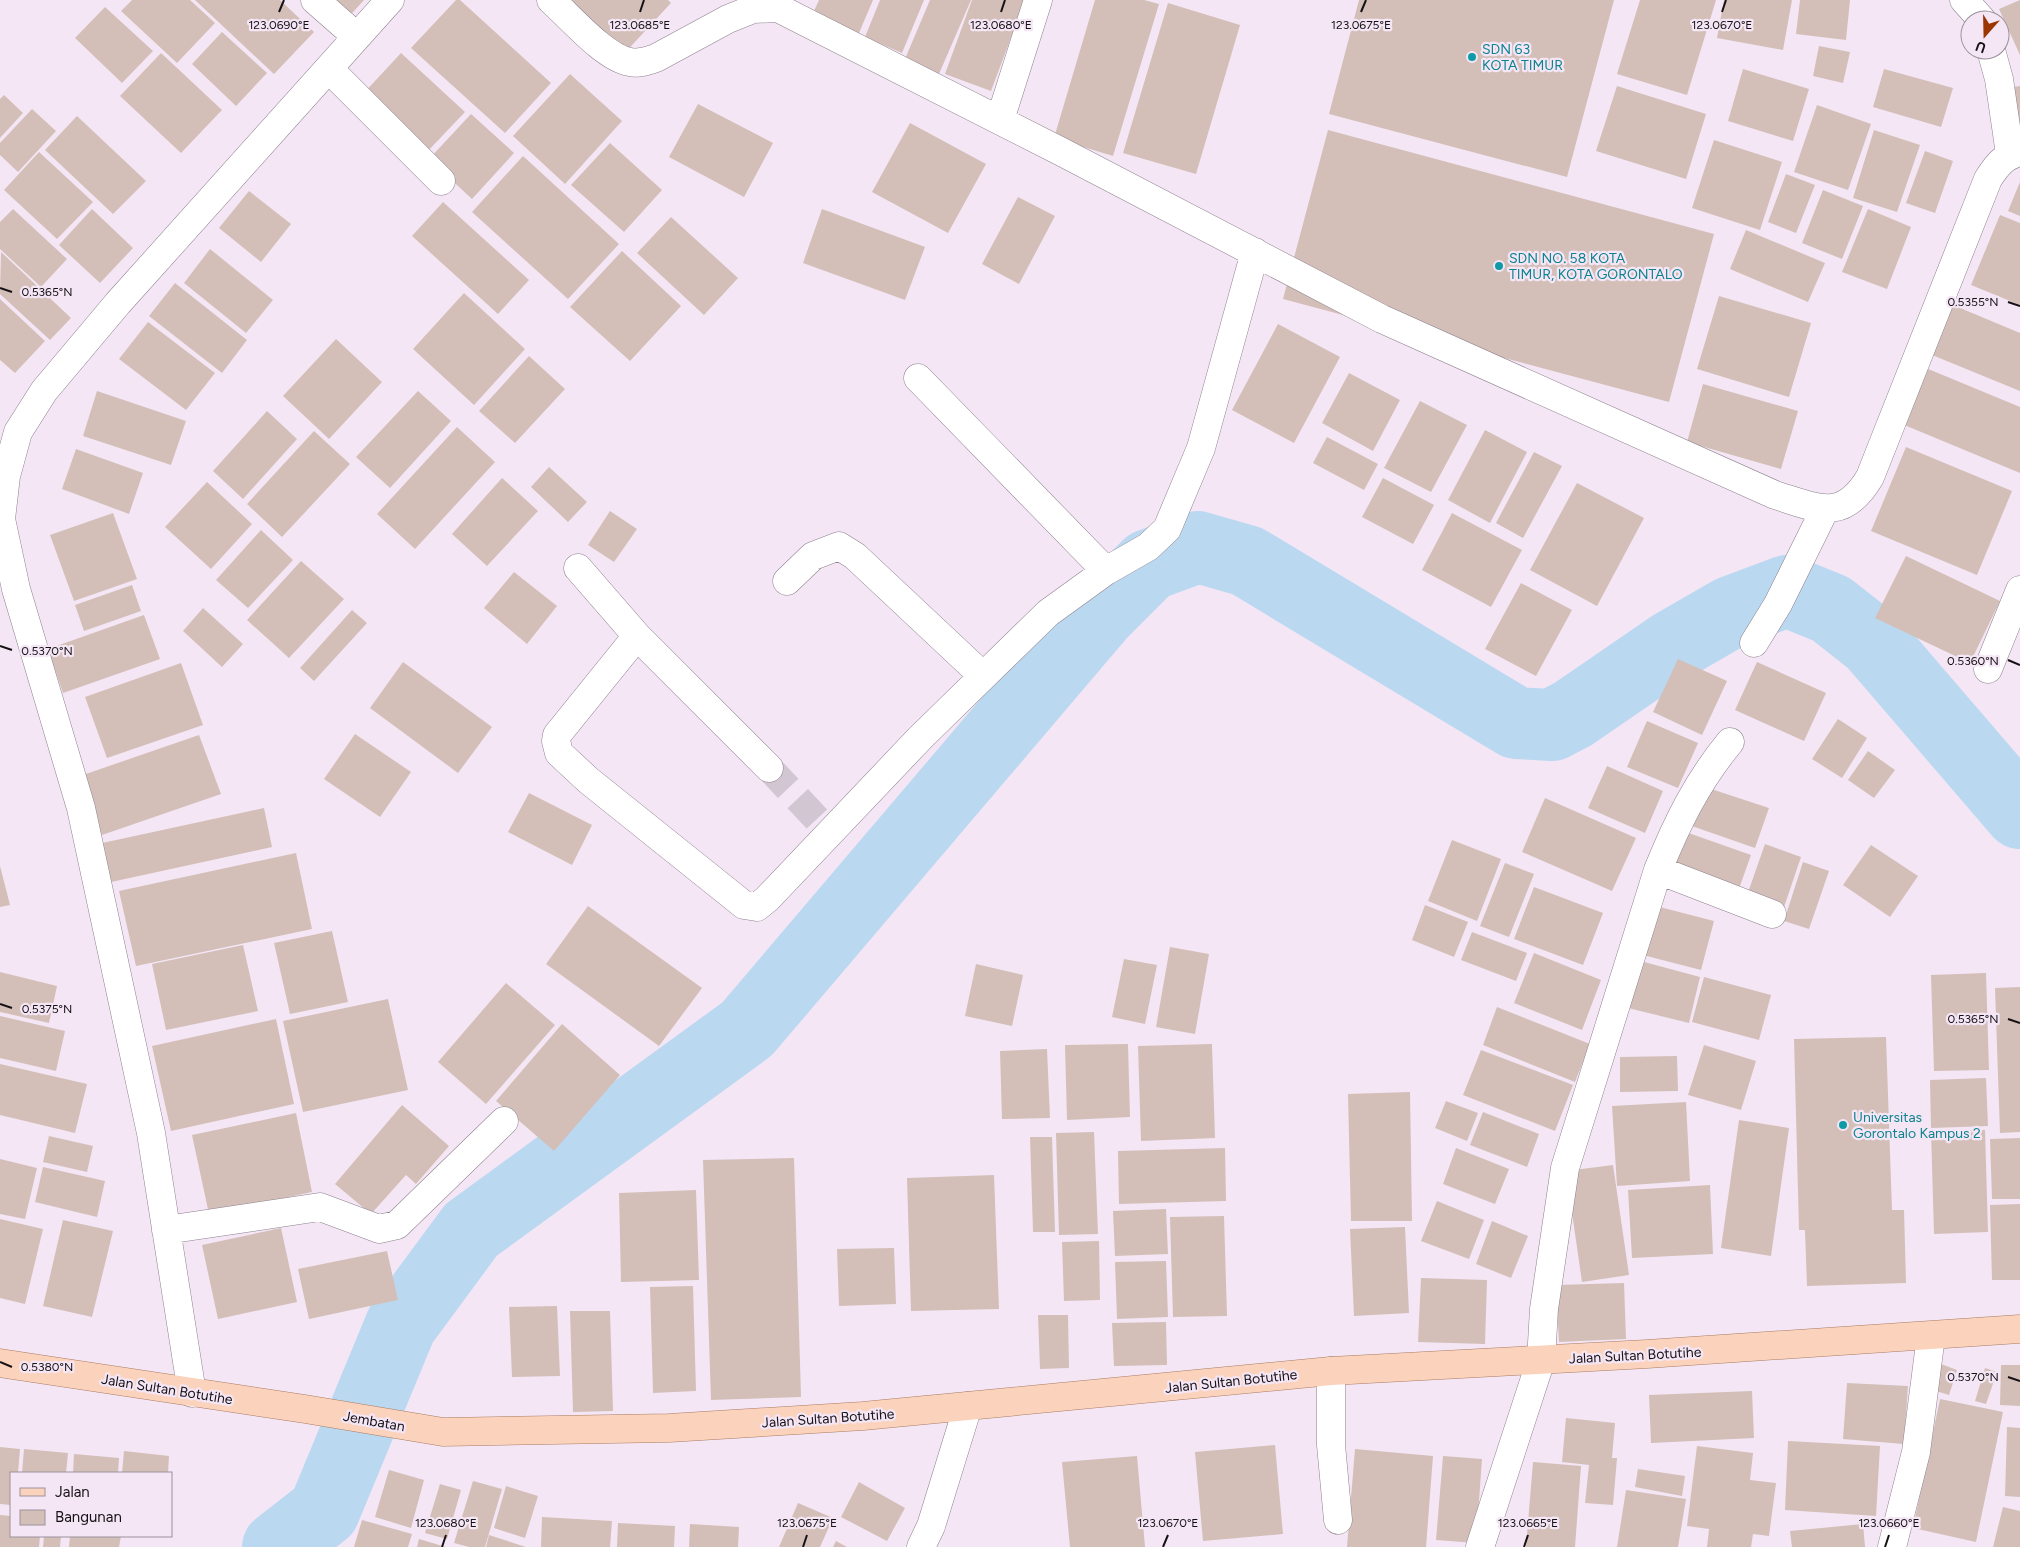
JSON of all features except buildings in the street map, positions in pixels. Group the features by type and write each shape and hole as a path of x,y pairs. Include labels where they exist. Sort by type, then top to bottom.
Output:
{"main road":[{"name":"Jalan Sultan Botutihe","path":"443,1432 669,1428 863,1416 1331,1371 1542,1360 2020,1329"},
{"name":"Jalan Sultan Botutihe","path":"0,1363 305,1409"},
{"name":"Jembatan","path":"305,1409 443,1432"}],"street":[{"path":"315,0 356,36"},
{"path":"192,1393 151,1133 81,808 16,589 1,519 6,476 18,432 44,391 118,303 390,0"},
{"path":"551,0 602,47 616,57 629,62 645,62 656,58 728,19 753,9 778,8 1000,120 1382,319 1775,495 1825,509 1844,506 1861,493 1870,477 1988,179 1998,164 2015,153 1994,60"},
{"path":"1000,120 1038,0"},
{"path":"1964,0 1973,10"},
{"path":"329,69 441,181"},
{"path":"637,636 557,735 556,741 559,753 588,780 744,905 756,907 1048,612 1106,571 1148,547 1166,530 1201,448 1255,252"},
{"path":"918,378 1106,571"},
{"path":"1754,643 1778,604 1825,509"},
{"path":"787,581 813,556 839,546 854,556 984,676"},
{"path":"578,568 637,636 769,768"},
{"path":"1988,669 2020,590"},
{"path":"1480,1547 1542,1360 1544,1309 1565,1168 1658,870 1676,827 1697,785 1730,742"},
{"path":"1658,870 1772,914"},
{"path":"166,1230 320,1206 379,1229 397,1225 504,1121"},
{"path":"1892,1547 1916,1452 1931,1336"},
{"path":"1331,1371 1331,1446 1338,1520"},
{"path":"921,1547 931,1526 968,1406"}],"waterway":[{"path":"278,1547 324,1511 401,1325 471,1230 747,1029 1101,613 1149,565 1198,547 1247,561 1516,723 1552,725 1573,714 1672,646 1731,612 1787,591 1831,609 1873,642 2020,813"}],"tunnel":[{"path":"769,768 830,833"}],"place":[{"name":"SDN 63 KOTA TIMUR","path":"1472,57"},
{"name":"SDN NO. 58 KOTA TIMUR, KOTA GORONTALO","path":"1499,266"},
{"name":"Universitas Gorontalo Kampus 2","path":"1843,1125"}]}
